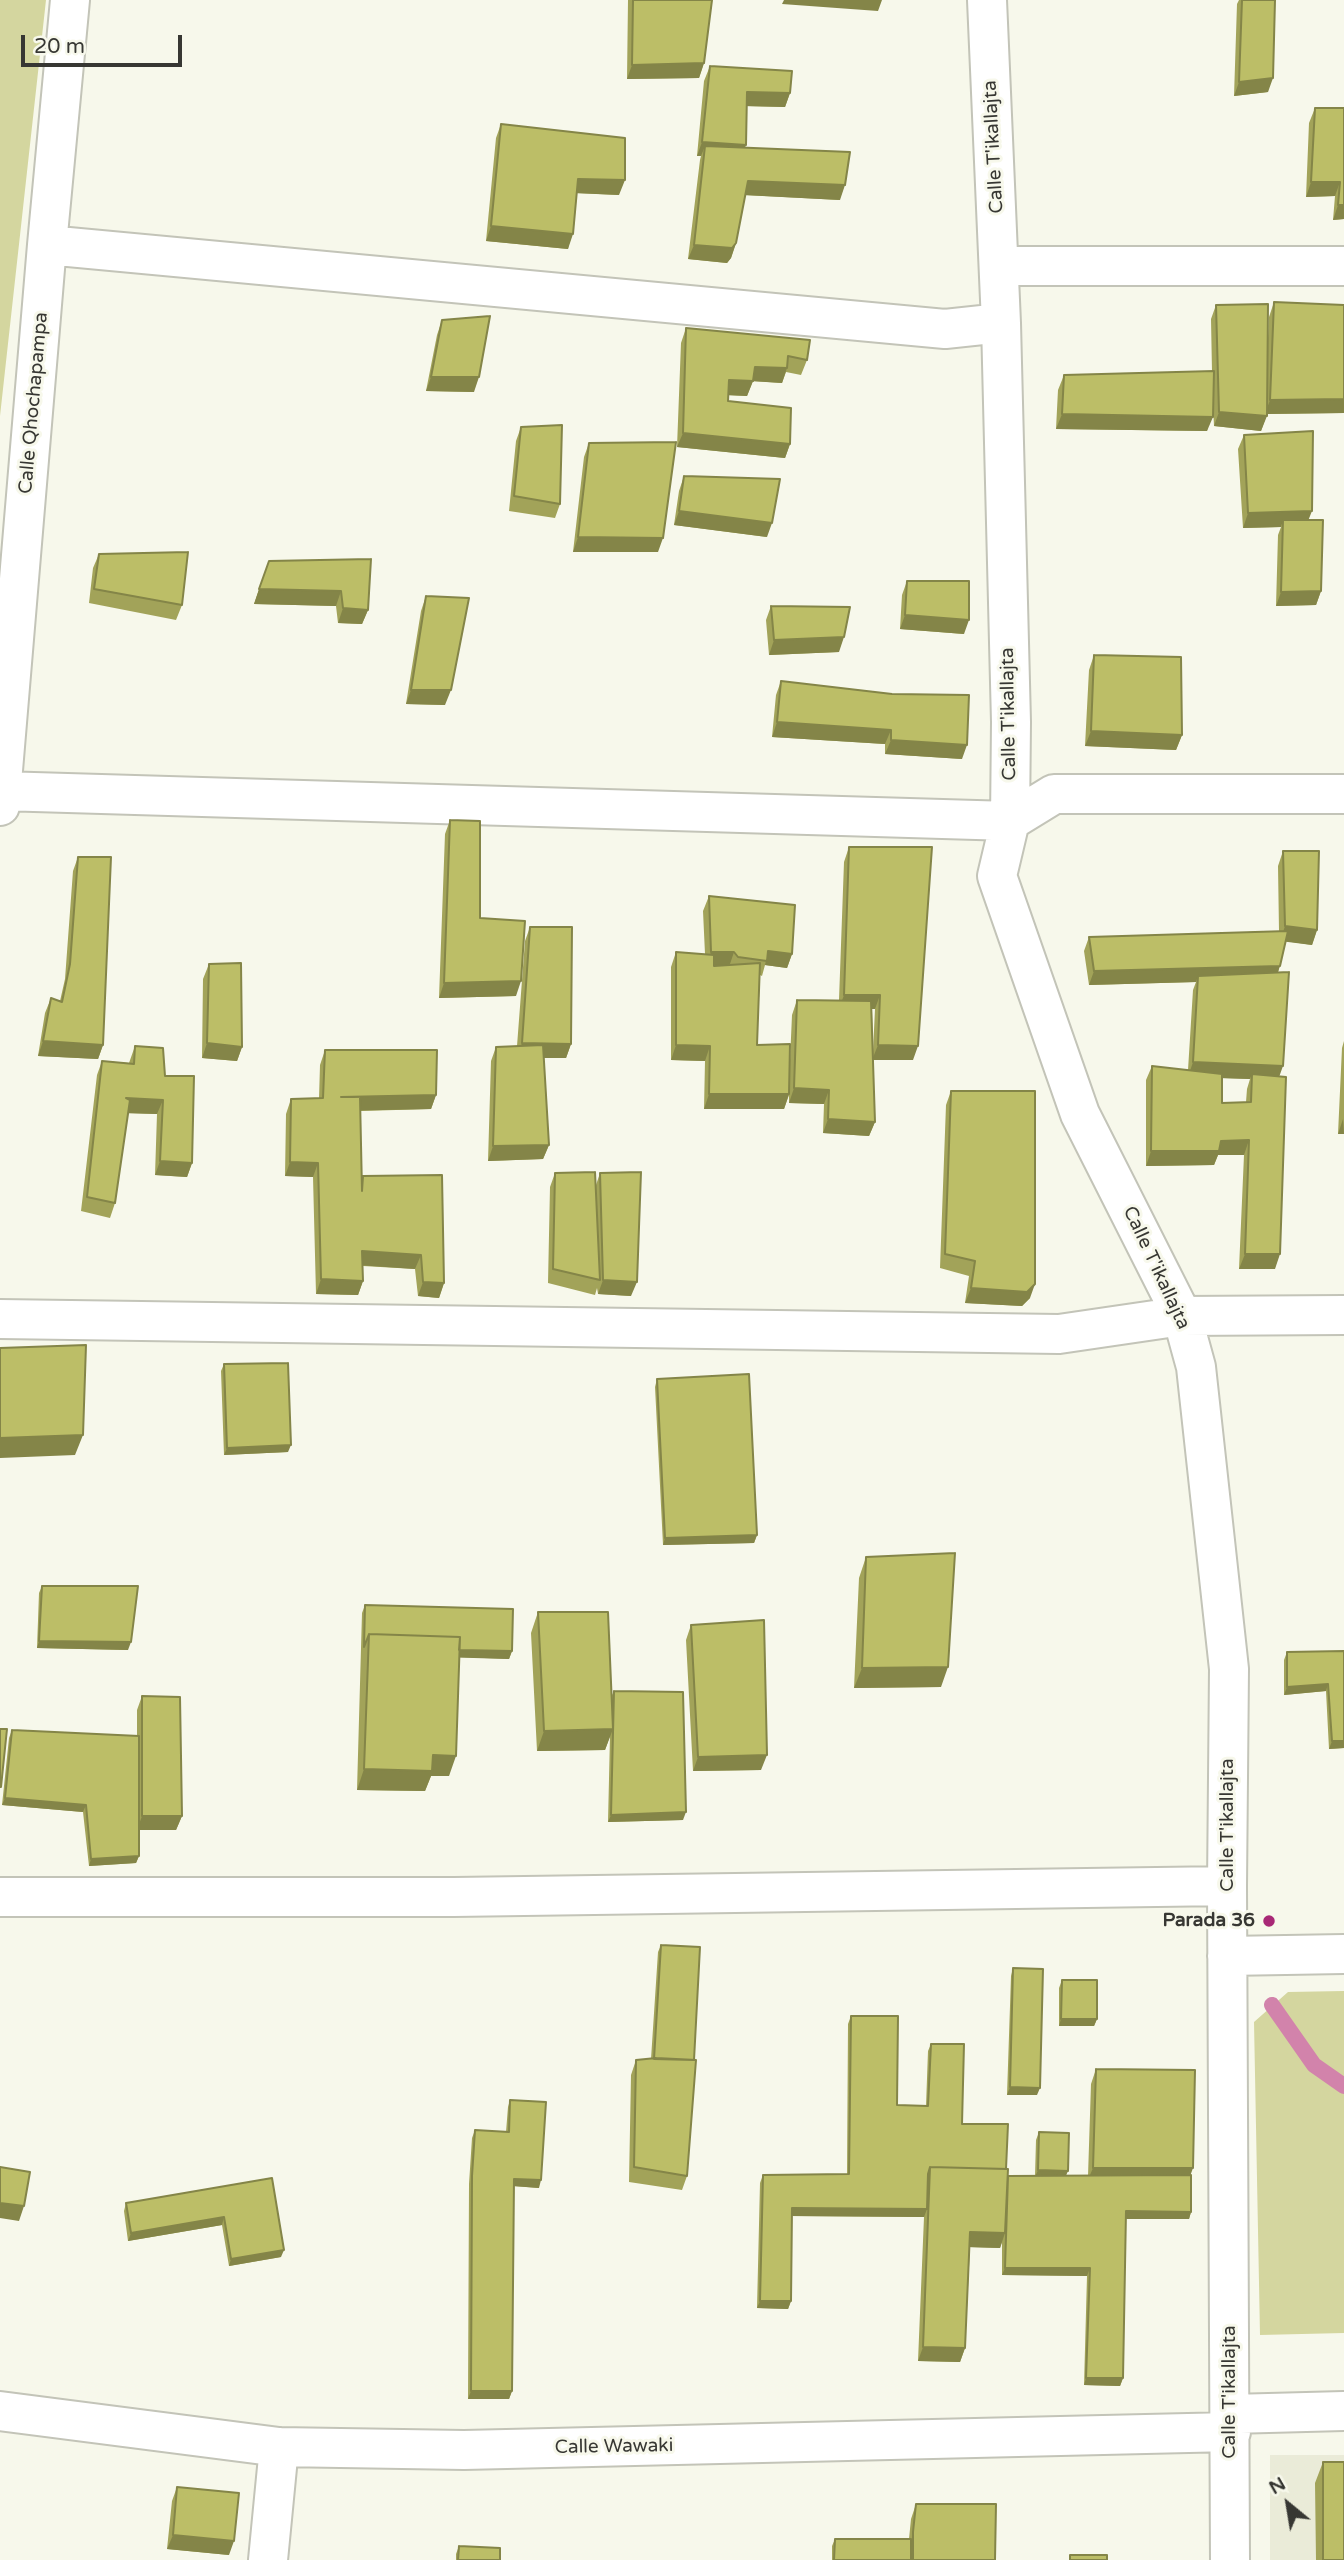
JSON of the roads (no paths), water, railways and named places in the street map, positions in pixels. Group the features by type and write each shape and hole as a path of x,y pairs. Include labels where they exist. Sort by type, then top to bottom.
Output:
{"street":[{"name":"Calle Qhochapampa","path":"1,796 70,0"},
{"name":"Calle T'ikallajta","path":"987,0 1001,323 1011,722 1010,821 997,876 1080,1114 1182,1316 1196,1367 1229,1669 1227,1956 1230,2560"},
{"path":"47,245 945,329 1001,323"},
{"path":"999,266 1344,266"},
{"path":"1,796 1010,821 1054,794 1344,794"},
{"path":"0,1319 1059,1334 1182,1316 1344,1315"},
{"path":"0,1897 454,1897 1227,1886"},
{"path":"1227,1956 1344,1954"},
{"name":"Calle Wawaki","path":"0,2411 279,2446 464,2450 1231,2423 1344,2411"},
{"path":"268,2560 279,2446"}],"waterway":[{"path":"1272,2005 1314,2065 1344,2086"}],"place":[{"name":"Parada 36","path":"1269,1921"}]}
